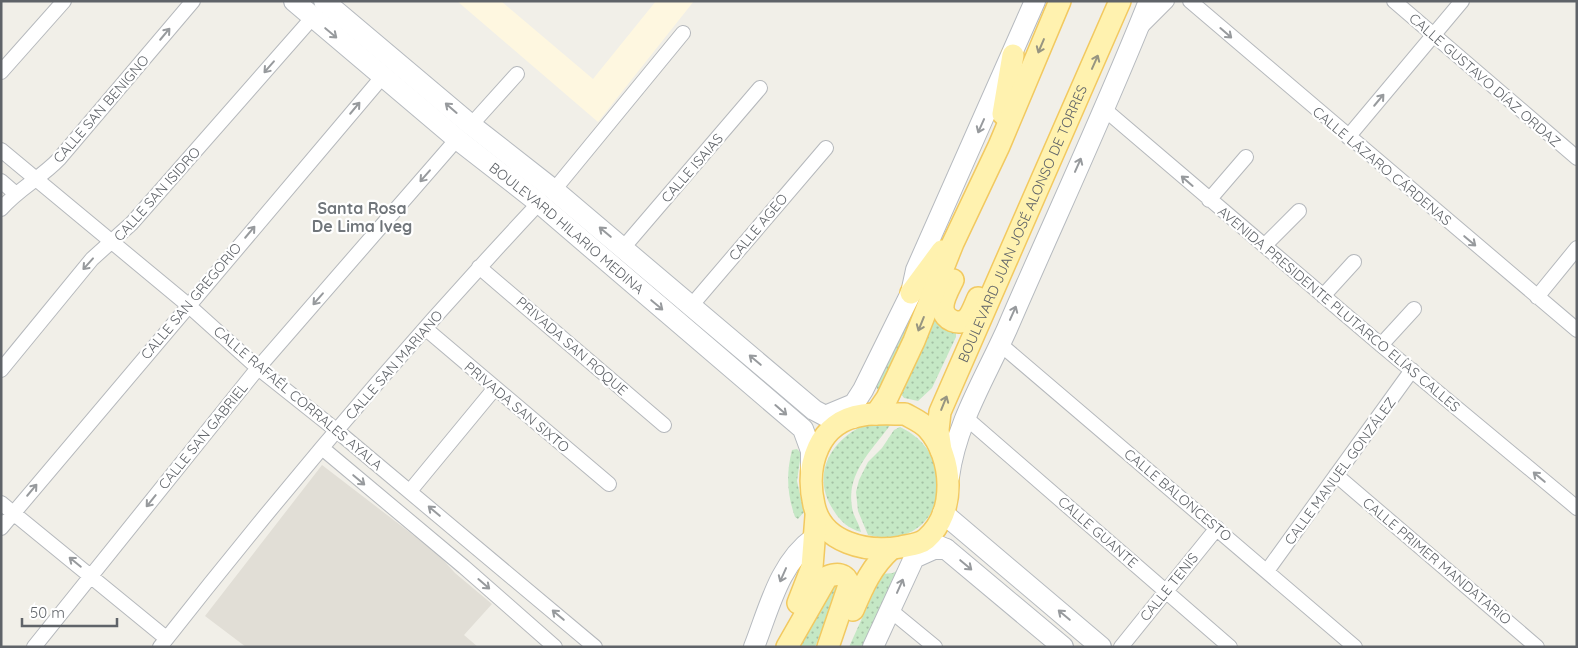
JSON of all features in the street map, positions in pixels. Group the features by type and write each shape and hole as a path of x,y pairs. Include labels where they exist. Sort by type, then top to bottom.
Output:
{"main road":[{"name":"BOULEVARD HILARIO MEDINA","path":"294,1 318,9 464,132 538,203 803,429 811,451 811,472"},
{"path":"822,415 836,413 854,404 891,336 911,292 916,270 1013,55 1035,1"},
{"path":"876,414 887,398 910,349 961,225 998,146 1060,1"},
{"name":"BOULEVARD JUAN JOSÉ ALONSO DE TORRES","path":"941,450 938,430 940,412 1120,1"},
{"path":"816,516 833,534 861,548 890,549 916,544 925,540 936,528 943,513 952,454 966,417 1000,344 1149,1"},
{"name":"BOULEVARD HILARIO MEDINA","path":"318,9 382,76 554,190 822,415"},
{"path":"998,146 1013,55"},
{"path":"971,202 970,227 962,257 944,304 945,315 954,322 963,322 969,318 1004,245 1030,210"},
{"path":"911,292 961,225"},
{"path":"822,415 833,420 876,414 905,414 926,427 941,450 946,461 948,489"},
{"path":"778,647 812,567 816,516 812,498 811,472 816,447 824,435 853,418"},
{"path":"943,513 1101,647"},
{"path":"754,647 786,567 803,546 814,538"},
{"path":"925,540 946,549 1063,647"},
{"path":"836,647 867,576 878,560 890,549"},
{"path":"873,647 914,558 934,549 946,549"},
{"path":"787,647 827,578 834,574 842,574 848,579 849,585 828,647"}],"street":[{"path":"1,72 64,1"},
{"name":"CALLE SAN BENIGNO","path":"1,209 16,194 37,180 59,159 193,1"},
{"path":"1138,29 1167,1"},
{"name":"CALLE LÁZARO CÁRDENAS","path":"1190,1 1577,330"},
{"name":"CALLE GUSTAVO DÍAZ ORDAZ","path":"1394,1 1577,158"},
{"path":"1348,137 1462,1"},
{"name":"CALLE SAN ISIDRO","path":"1,370 92,259 112,243 318,9"},
{"path":"554,190 683,32"},
{"name":"CALLE SAN GABRIEL","path":"34,647 258,368 517,74"},
{"name":"CALLE SAN GREGORIO","path":"1,528 382,76"},
{"name":"CALLE ISAIAS","path":"624,248 760,88"},
{"name":"AVENIDA PRESIDENTE PLUTARCO ELÍAS CALLES","path":"1103,108 1381,346 1577,508"},
{"name":"CALLE AGEO","path":"691,306 826,148"},
{"name":"CALLE RAFAÉL CORRALES AYALA","path":"1,150 188,305 258,368 410,491 595,647"},
{"path":"1209,200 1246,157"},
{"path":"1,182 16,194"},
{"name":"CALLE SAN MARIANO","path":"163,643 336,430 479,266 538,203"},
{"path":"1265,245 1299,211"},
{"path":"1537,297 1577,248"},
{"path":"1323,296 1354,262"},
{"name":"PRIVADA SAN ROQUE","path":"479,266 664,425"},
{"path":"1381,346 1414,309"},
{"name":"PRIVADA SAN SIXTO","path":"426,329 609,484"},
{"name":"CALLE BALONCESTO","path":"1000,344 1218,528 1355,647"},
{"name":"CALLE MANUEL GONZÁLEZ","path":"1267,571 1412,370"},
{"path":"410,491 494,388"},
{"name":"CALLE GUANTE","path":"966,417 1230,647"},
{"name":"CALLE RAFAÉL CORRALES AYALA","path":"322,448 464,567 555,647"},
{"name":"CALLE PRIMER MANDATARIO","path":"1336,475 1537,647"},
{"path":"1,503 91,575 163,643"},
{"name":"CALLE TENIS","path":"1121,647 1218,528"},
{"path":"890,610 935,647"}],"shaded area":[{"path":"457,1 501,1 593,79 656,1 694,1 598,122"},
{"path":"322,465 438,554 455,573 492,604 464,635 478,647 246,647 205,616"}],"green space":[{"path":"931,276 881,388 877,389 876,384"},
{"path":"935,317 956,330 956,337 932,388 918,401 904,398 901,394 902,390"},
{"path":"867,424 891,424 862,462 853,483 852,507 861,532 845,524 834,511 827,498 824,472 834,449 843,439"},
{"path":"900,427 920,441 933,459 938,479 936,499 928,517 914,530 894,537 868,535 858,511 856,492 859,480 868,462 882,448 894,430"},
{"path":"797,449 801,453 797,481 804,512 798,519 795,517 792,509 788,484 792,450"},
{"path":"900,569 866,647 849,647 882,574 893,573"},
{"path":"841,582 815,647 794,647 823,585"}],"district":[{"name":"Santa Rosa De Lima Iveg","path":"362,217"}]}
